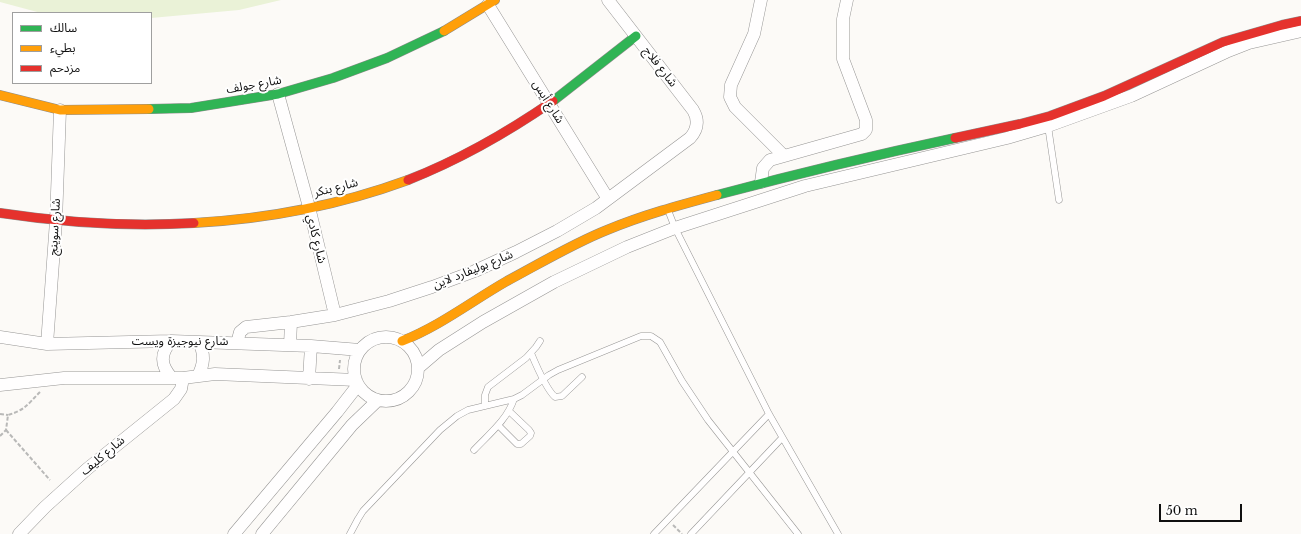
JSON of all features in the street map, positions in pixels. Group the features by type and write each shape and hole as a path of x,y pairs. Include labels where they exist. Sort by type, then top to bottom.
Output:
{"street":[{"name":"شارع فلاج","path":"608,0 696,115 696,128 690,138"},
{"path":"761,0 754,34 731,85 730,97 735,107 784,156"},
{"path":"761,182 764,168 770,160 862,134 866,130 866,120 843,59 843,19 847,0"},
{"name":"شارع جولف","path":"0,95 60,110 191,108 278,94 333,78 387,58 439,34 492,2"},
{"name":"شارع أيس","path":"492,2 549,103 608,199"},
{"path":"402,341 415,336 448,318 506,282 573,246 606,230 667,208 761,182 878,154 1020,124 1050,116 1104,96 1223,42 1301,21"},
{"path":"418,368 430,357 489,319 554,282 627,246 675,228 805,186 1007,138 1048,126 1132,96 1202,62 1249,43 1301,31"},
{"name":"شارع بنكر","path":"0,213 56,221 112,225 176,225 240,219 355,197 407,180 456,158 504,133 549,103 636,36"},
{"name":"شارع كادي","path":"278,94 308,207 334,315"},
{"name":"شارع سوينج","path":"47,344 56,221 60,110"},
{"name":"شارع بوليفارد لاين","path":"237,343 240,332 246,327 334,315 388,301 475,271 557,231 596,208 690,138"},
{"path":"448,318 449,334 453,342"},
{"path":"290,345 291,322"},
{"name":"شارع نيوجيزة ويست","path":"0,337 47,344 171,341 290,345 360,350"},
{"path":"387,337 402,341 416,357 418,368 415,382 406,394 400,398 393,400 378,400 370,397 363,392 357,382 354,368 355,361 360,350 372,340 379,338 387,337"},
{"path":"171,341 163,356 163,364 166,372 178,378"},
{"path":"198,376 204,359 203,350 199,342"},
{"path":"309,378 310,346"},
{"path":"0,385 64,378 178,378 223,374 357,382"},
{"name":"شارع كليف","path":"19,534 45,507 87,469 174,400 181,389 178,378"},
{"path":"234,534 337,412 357,382"},
{"path":"262,534 352,425 378,400"}],"lane":[{"path":"1048,126 1059,200"},
{"path":"667,208 675,228 769,414 838,534"},
{"path":"350,534 363,511 448,422 468,410 514,399 558,370 641,336 651,336 660,342 694,401 798,534"},
{"path":"485,406 485,395 488,387 531,353 540,341"},
{"path":"531,353 554,396 562,396 582,377"},
{"path":"474,450 509,411 514,399"},
{"path":"498,425 517,444 521,444 530,436 531,433 529,430 509,411"},
{"path":"654,534 769,414"},
{"path":"691,534 782,438"}],"path":[{"path":"0,414 8,415 26,407 42,390"},
{"path":"0,436 6,430 8,415"},
{"path":"6,430 50,480"},
{"path":"668,520 682,534"}],"green space":[{"path":"0,0 281,0 239,10 152,18 152,12 37,12 0,2"}],"traffic: fast":[{"path":"149,109 191,108 278,94 333,78 387,58 444,31"},
{"path":"553,101 636,36"},
{"path":"717,195 836,165 955,138"}],"traffic: slow":[{"path":"444,31 495,0"},
{"path":"0,95 60,110 149,109"},
{"path":"194,223 249,218 330,204 408,180"},
{"path":"402,341 443,321 507,281 569,247 595,235 648,215 717,195"}],"traffic: jam":[{"path":"955,138 1050,116 1104,96 1223,42 1301,21"},
{"path":"408,180 446,164 483,145 519,124 553,101"},
{"path":"0,213 73,222 145,225 194,223"}]}
